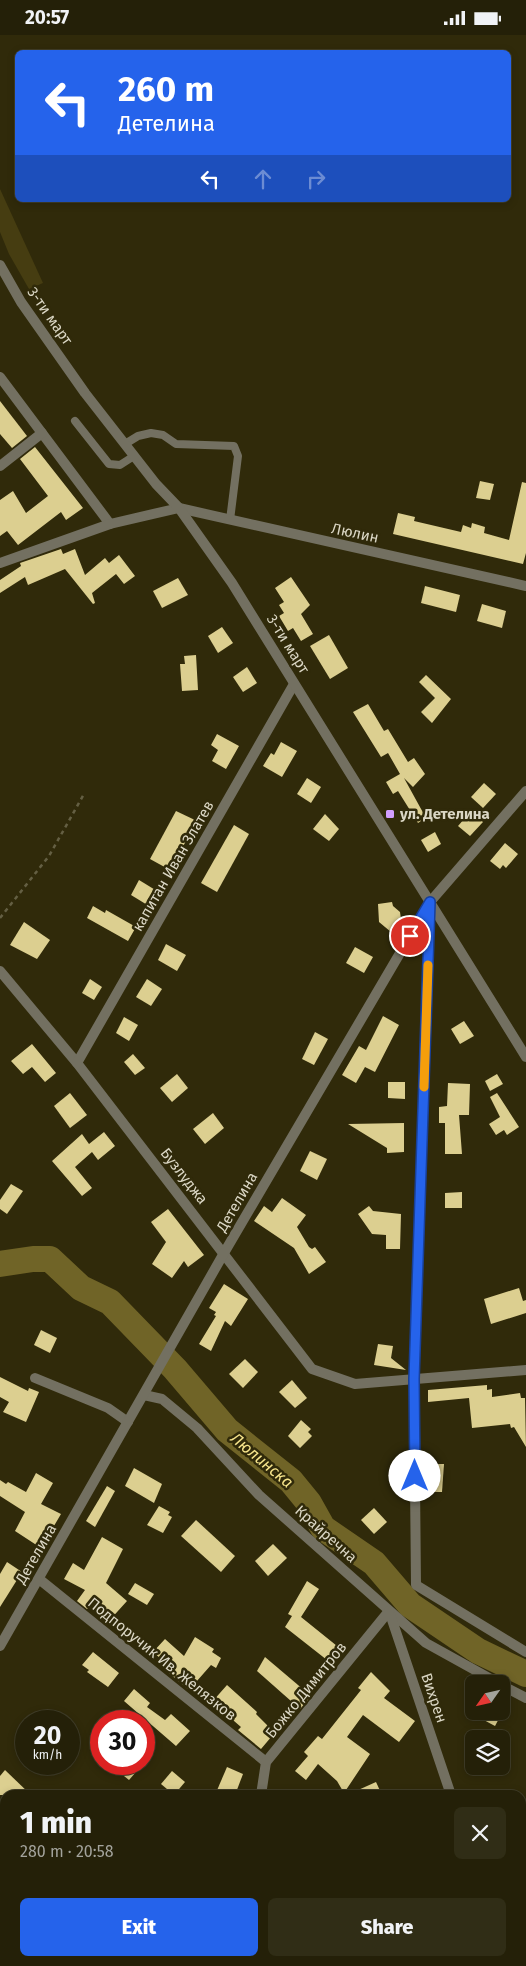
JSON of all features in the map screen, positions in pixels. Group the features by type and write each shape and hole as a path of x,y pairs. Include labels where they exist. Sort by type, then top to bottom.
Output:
{"street":[{"name":"3-ти март","path":"0,265 21,302 85,393 134,456 178,507 232,583 525,1051"},
{"path":"0,377 110,524"},
{"path":"0,466 42,433"},
{"path":"0,563 110,524 178,507"},
{"name":"Люлин","path":"178,507 526,586"},
{"name":"капитан Иван Златев","path":"77,1063 294,684"},
{"name":"Детелина","path":"0,1646 224,1253 430,902 526,791"},
{"path":"430,902 414,1379 416,1585 526,1651"},
{"name":"Бузлуджа","path":"0,971 77,1063 312,1369 356,1384 526,1369"},
{"path":"35,1378 108,1408 128,1422"},
{"name":"Крайречна","path":"144,1395 162,1399 197,1428 259,1495 426,1643 485,1675"},
{"name":"Подпоручик Ив. Желязков","path":"39,1579 266,1763"},
{"name":"Божко Димитров","path":"266,1763 389,1611"},
{"name":"Вихрен","path":"389,1611 449,1790"},
{"name":"Крайречна","path":"510,1689 526,1698"},
{"path":"262,1790 266,1763"}],"lane":[{"path":"75,421 109,464 114,466 120,465 134,456"},
{"path":"125,444 138,436 151,433 163,435 176,444 234,446 238,456 230,520"}],"path":[{"path":"0,917 49,856 84,795"}],"shaded area":[{"path":"0,189 43,283 29,289 9,254 0,232"}],"building":[{"path":"0,401 27,436 12,448 0,434"},
{"path":"35,447 83,508 66,520 61,512 18,545 7,531 0,536 0,500 13,491 26,513 48,496 20,459"},
{"path":"480,481 494,484 490,500 476,498"},
{"path":"522,482 526,483 526,553 523,564 393,534 398,513 415,517 414,521 461,532 463,525 471,528 472,523 485,527 484,533 509,540"},
{"path":"61,549 63,554 75,549 85,575 105,558 109,563 119,555 135,576 124,584 116,574 92,593 95,603 93,604 65,569 28,585 25,577 0,593 0,580 21,566 20,563"},
{"path":"291,577 310,605 301,614 313,634 301,641 293,628 288,631 279,616 284,613 279,605 284,602 275,588"},
{"path":"178,578 188,595 162,608 153,591"},
{"path":"425,586 460,595 456,612 421,603"},
{"path":"482,604 506,611 502,628 477,621"},
{"path":"222,627 233,643 218,653 208,636"},
{"path":"329,635 348,668 330,679 310,646"},
{"path":"196,655 198,690 182,691 180,664 185,664 184,656"},
{"path":"247,667 257,683 243,692 233,677"},
{"path":"426,675 451,699 432,723 421,712 435,698 419,682"},
{"path":"368,704 384,731 388,729 408,762 414,758 425,774 413,787 404,778 426,818 418,823 398,791 393,794 386,782 400,774 388,753 381,757 353,712"},
{"path":"217,734 239,746 226,769 212,761 218,750 211,745"},
{"path":"281,742 297,751 282,777 263,766 271,753 274,755"},
{"path":"307,778 321,787 311,803 297,794"},
{"path":"484,783 496,794 483,808 471,797"},
{"path":"176,811 197,821 170,870 150,859"},
{"path":"471,811 483,822 470,836 458,826"},
{"path":"325,814 339,829 329,841 313,829"},
{"path":"234,825 249,834 217,892 201,883"},
{"path":"435,832 441,844 428,852 421,840"},
{"path":"505,843 518,854 506,868 503,865 500,869 490,861"},
{"path":"139,880 157,891 149,906 131,895"},
{"path":"392,902 393,906 400,912 401,919 391,932 379,922 378,904"},
{"path":"93,906 105,913 106,910 136,927 128,941 87,918"},
{"path":"24,922 50,940 37,959 10,945"},
{"path":"166,944 186,955 177,971 158,960"},
{"path":"355,947 373,957 364,973 346,963"},
{"path":"90,979 102,987 94,1000 82,993"},
{"path":"147,979 162,989 151,1006 136,997"},
{"path":"383,1016 399,1025 375,1072 365,1067 356,1083 342,1075 359,1046 366,1050"},
{"path":"124,1017 138,1025 129,1041 116,1033"},
{"path":"464,1021 474,1036 460,1044 451,1029"},
{"path":"315,1032 328,1039 314,1065 302,1059"},
{"path":"32,1044 56,1073 45,1082 32,1067 23,1074 11,1061"},
{"path":"133,1054 145,1068 135,1075 124,1062"},
{"path":"177,1074 188,1088 172,1102 160,1088"},
{"path":"497,1074 503,1084 490,1091 485,1081"},
{"path":"388,1082 405,1082 405,1099 388,1098"},
{"path":"448,1083 470,1084 469,1115 459,1115 462,1154 445,1154 445,1123 439,1123 439,1107 447,1106"},
{"path":"70,1093 87,1115 70,1128 54,1106"},
{"path":"497,1093 519,1127 507,1135 504,1130 496,1135 489,1124 500,1117 490,1097"},
{"path":"213,1113 224,1128 205,1144 193,1129"},
{"path":"404,1123 404,1152 387,1153 387,1148 348,1124"},
{"path":"104,1132 115,1146 98,1160 92,1152 75,1167 92,1188 82,1196 52,1161 82,1134 89,1144"},
{"path":"310,1151 327,1159 317,1180 300,1171"},
{"path":"11,1184 23,1191 7,1214 0,1209 0,1200"},
{"path":"462,1192 462,1208 445,1208 445,1193"},
{"path":"282,1198 306,1215 297,1227 309,1247 312,1249 315,1247 326,1262 309,1274 294,1248 254,1221 264,1206 272,1212"},
{"path":"369,1206 373,1211 401,1214 400,1249 386,1249 386,1235 372,1234 358,1214"},
{"path":"168,1209 204,1255 188,1267 184,1261 172,1278 152,1264 166,1242 151,1222"},
{"path":"224,1284 248,1299 231,1326 225,1321 211,1351 199,1344 216,1316 214,1315 216,1312 209,1308"},
{"path":"519,1288 523,1301 526,1300 526,1313 491,1324 484,1299"},
{"path":"41,1330 57,1338 50,1353 34,1345"},
{"path":"378,1344 393,1346 391,1358 406,1370 374,1365"},
{"path":"245,1359 258,1372 243,1388 229,1374"},
{"path":"0,1377 28,1391 29,1388 39,1392 26,1422 3,1412 9,1402 0,1397"},
{"path":"292,1380 307,1398 295,1408 279,1392"},
{"path":"487,1385 487,1390 492,1389 492,1397 520,1393 521,1398 525,1398 526,1447 514,1427 511,1428 510,1424 472,1428 469,1398 428,1402 428,1390"},
{"path":"301,1420 311,1429 308,1432 312,1436 300,1448 288,1436"},
{"path":"427,1464 444,1464 442,1492 426,1492"},
{"path":"134,1468 162,1484 154,1503 125,1486"},
{"path":"36,1473 53,1483 41,1504 61,1514 41,1548 15,1531 25,1512 0,1496 0,1480 6,1484 8,1482 26,1492"},
{"path":"107,1486 115,1491 95,1527 86,1521"},
{"path":"159,1506 170,1512 168,1515 172,1517 163,1533 147,1525"},
{"path":"374,1508 387,1522 374,1534 361,1520"},
{"path":"196,1520 235,1556 221,1572 181,1536"},
{"path":"102,1537 123,1549 106,1583 127,1601 108,1622 89,1607 87,1609 77,1601 85,1590 64,1579 73,1563 84,1570"},
{"path":"273,1544 287,1558 268,1576 255,1561"},
{"path":"7,1562 22,1572 0,1607 0,1574"},
{"path":"307,1581 319,1589 301,1617 337,1646 327,1660 285,1627 292,1616 288,1614"},
{"path":"135,1583 154,1594 147,1605 128,1594"},
{"path":"195,1637 214,1649 212,1652 221,1658 216,1668 211,1665 189,1690 163,1668 167,1664 153,1652 165,1639 184,1656"},
{"path":"93,1652 119,1673 108,1687 87,1672 89,1670 82,1665"},
{"path":"265,1657 311,1696 300,1709 257,1671"},
{"path":"371,1672 390,1691 384,1698 415,1721 399,1742 363,1715 347,1737 370,1754 346,1790 342,1790 337,1781 318,1764 306,1780 295,1771 308,1756 304,1752 318,1736 322,1739 361,1690 358,1688"},
{"path":"227,1685 257,1712 256,1714 268,1726 265,1730 272,1736 261,1749 238,1730 241,1727 212,1702"},
{"path":"134,1689 150,1703 147,1707 151,1710 134,1710 124,1701"},
{"path":"155,1713 165,1720 171,1714 190,1731 176,1746 155,1728"},
{"path":"484,1720 498,1720 495,1726"},
{"path":"227,1767 243,1774 237,1790 217,1790"},
{"path":"5,1770 26,1790 0,1790 0,1776"},
{"path":"172,1771 185,1782 178,1790 168,1790 161,1784"},
{"path":"123,1775 133,1775 129,1780"},
{"path":"376,1782 380,1790 358,1790"}],"waterway":[{"name":"Люлинска","path":"0,1264 33,1259 50,1259 81,1288 110,1302 175,1369 227,1430 291,1481 309,1503 323,1528 374,1563 410,1605 478,1651 526,1674"}],"slow traffic":[{"path":"424,1087 428,965"}],"place":[{"name":"ул. Детелина","path":"390,814"}],"route":[{"path":"410,936 430,902 414,1379 415,1476"}]}
